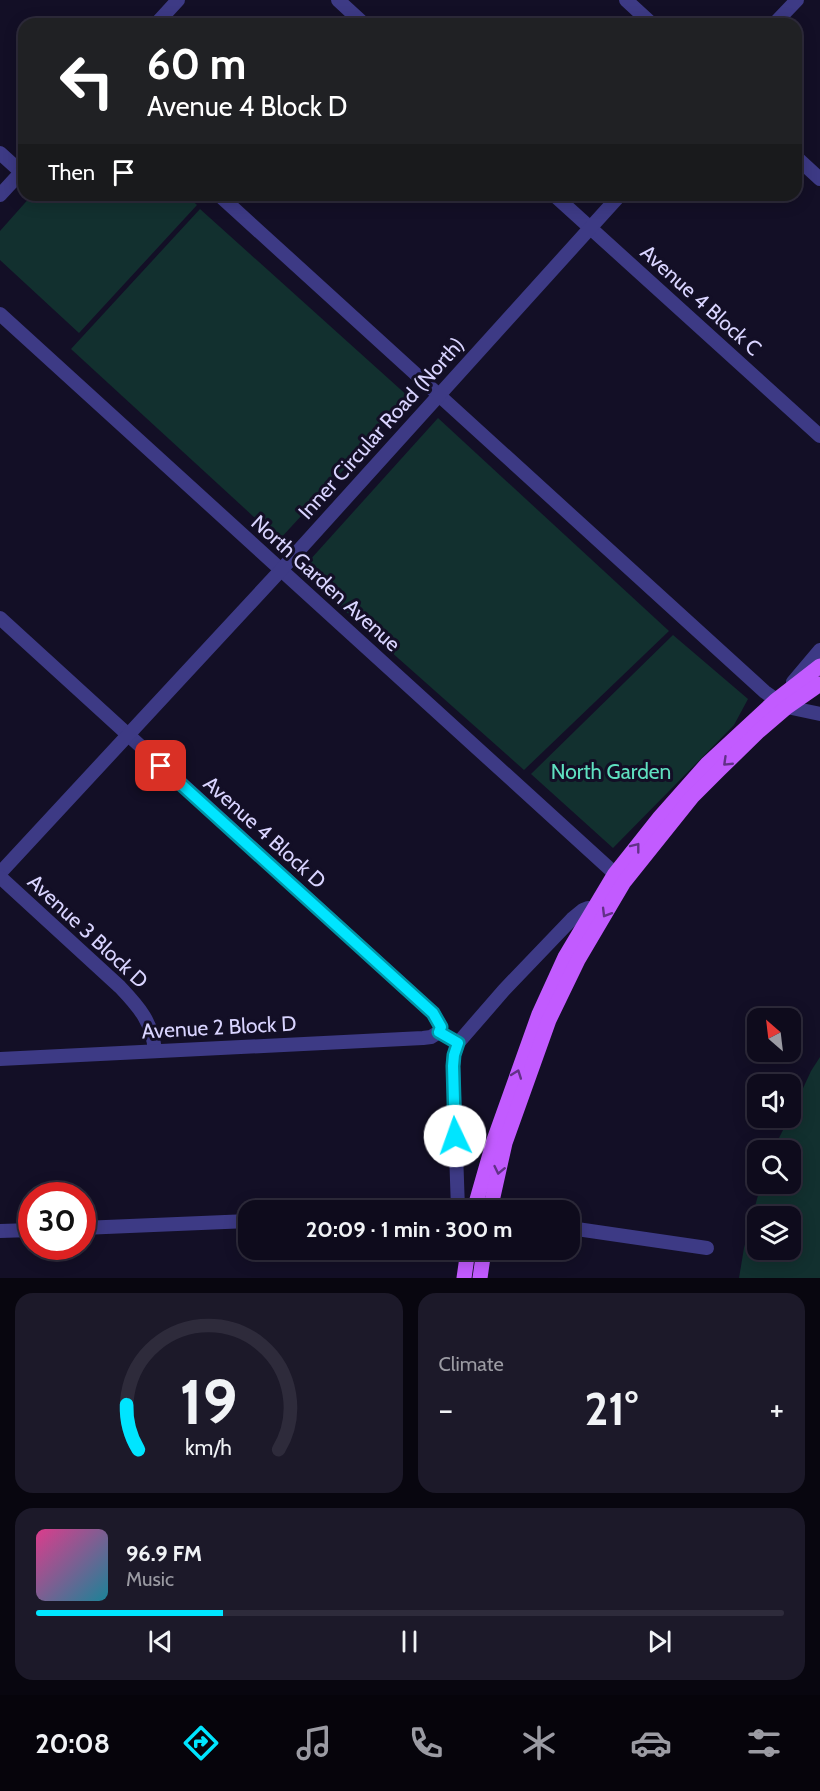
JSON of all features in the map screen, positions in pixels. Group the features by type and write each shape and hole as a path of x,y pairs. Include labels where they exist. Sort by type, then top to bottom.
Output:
{"main road":[{"path":"477,1200 494,1140 539,1014 565,957 592,910 619,878 682,790 721,750 781,704 820,666"},
{"path":"781,704 820,684"},
{"path":"492,1200 505,1143 549,1020 619,878"},
{"path":"464,1278 467,1260"},
{"path":"480,1278 483,1260"}],"street":[{"path":"162,18 178,0"},
{"path":"338,0 358,18"},
{"path":"626,0 646,18"},
{"path":"780,18 797,0"},
{"path":"0,153 18,167"},
{"path":"802,162 820,179"},
{"path":"0,195 18,175"},
{"path":"226,201 781,704 820,714"},
{"name":"Avenue 4 Block C","path":"561,201 820,436"},
{"name":"Inner Circular Road (North)","path":"0,875 281,570 615,201"},
{"name":"North Garden Avenue","path":"0,314 619,878"},
{"name":"Avenue 4 Block D","path":"0,618 433,1013 441,1027 439,1032"},
{"path":"781,704 820,650"},
{"name":"Avenue 3 Block D","path":"0,875 133,1001 144,1014 149,1025 155,1051"},
{"path":"459,1200 453,1075 454,1055 458,1043 504,990 572,919 583,910 588,908 592,910"},
{"path":"439,1032 458,1043"},
{"name":"Avenue 2 Block D","path":"0,1059 423,1038 431,1037 439,1032"},
{"path":"96,1227 238,1221"},
{"path":"580,1229 707,1248"},
{"path":"0,1231 18,1230"}],"green space":[{"path":"27,201 193,201 197,205 79,333 0,260 0,231"},
{"path":"200,209 410,398 279,540 71,349"},
{"path":"438,418 669,631 524,770 300,571"},
{"name":"North Garden","path":"673,635 748,699 734,725 613,848 531,774"},
{"path":"820,1057 820,1278 739,1278 747,1237 747,1260 801,1260 801,1206 755,1206 758,1194 801,1194 801,1140 778,1140 784,1128 801,1128 801,1092"}],"route":[{"path":"161,766 433,1013 441,1027 439,1032 458,1043 455,1048 453,1066 455,1136"}]}
